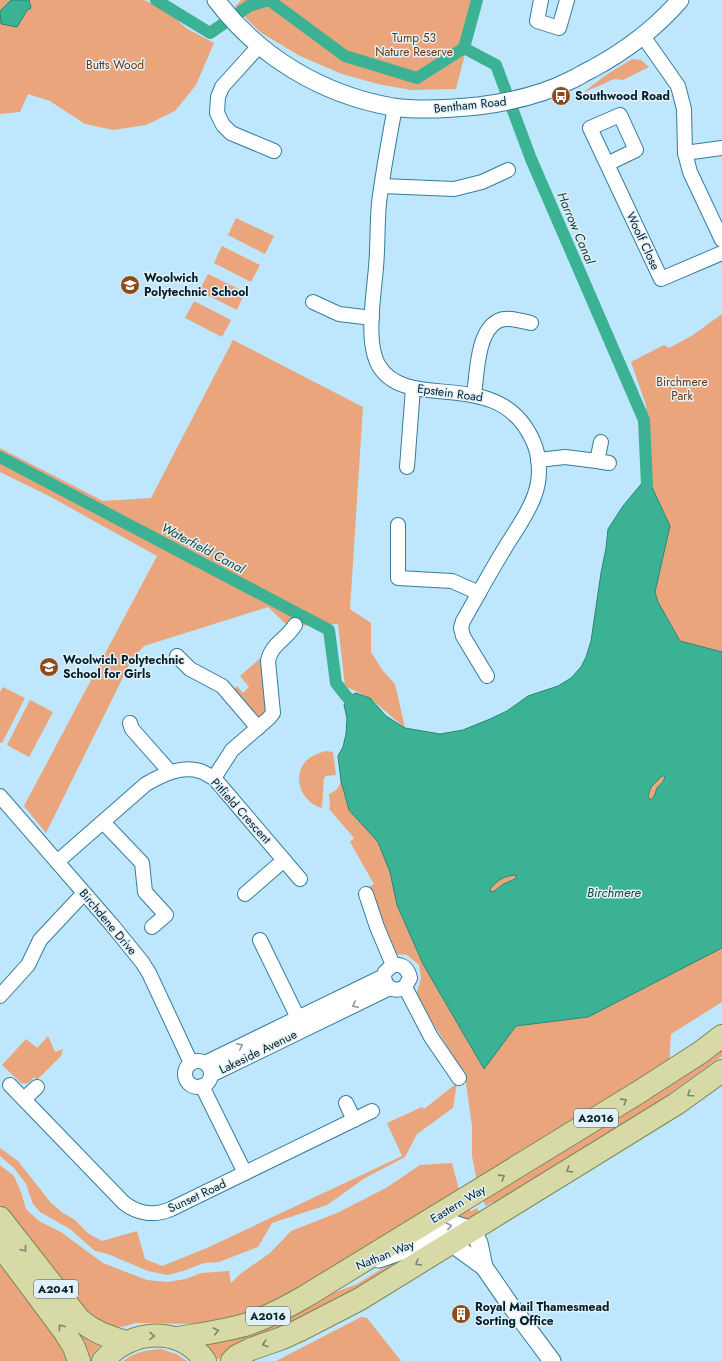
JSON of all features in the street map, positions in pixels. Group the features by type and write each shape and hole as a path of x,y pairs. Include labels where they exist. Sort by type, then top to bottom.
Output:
{"main road":[{"name":"Eastern Way","path":"178,1338 247,1324 265,1317 306,1296 632,1096 701,1052 722,1036"},
{"name":"A2016","path":"232,1361 237,1356 251,1349 280,1339 360,1299 676,1104 722,1071"},
{"name":"A2041","path":"0,1218 79,1319 100,1334 126,1342"},
{"name":"A2041","path":"0,1245 64,1331 74,1347 79,1361"},
{"path":"104,1361 113,1351 126,1342 146,1335 170,1336 178,1338 196,1351 205,1361"}],"street":[{"path":"541,0 537,21 559,28 568,0"},
{"name":"Bentham Road","path":"217,1 239,27 274,58 296,72 328,88 366,101 394,107 438,109 494,104 539,93 571,80 613,57 643,36 671,11 680,0"},
{"path":"643,36 678,86 684,109 685,153 690,172 722,240"},
{"path":"259,46 222,87 218,97 217,114 223,125 231,133 274,151"},
{"name":"Epstein Road","path":"394,107 379,203 370,335 374,357 379,367 386,375 397,382 413,388 474,394 486,397 500,404 512,412 523,424 536,446 538,460 537,487 532,504 463,621 461,628 463,636 486,676"},
{"path":"685,153 722,148"},
{"name":"Woolf Close","path":"608,164 662,279 722,253"},
{"path":"382,186 454,189 482,182 508,170"},
{"path":"313,302 339,314 372,318"},
{"path":"474,394 481,342 486,332 498,321 509,319 531,323"},
{"path":"408,467 413,388"},
{"path":"538,460 565,457 603,462 601,442"},
{"path":"398,525 398,578 452,581 479,594"},
{"path":"214,778 232,750 273,713 268,661 269,653 273,647 292,631 295,625"},
{"path":"177,656 190,669 222,686 258,728"},
{"path":"130,723 132,729 170,772"},
{"name":"Pitfield Crescent","path":"57,862 146,784 159,776 170,772 178,770 192,770 200,771 214,778 300,878"},
{"name":"Birchdene Drive","path":"0,796 142,962 203,1067"},
{"path":"103,822 142,863 145,892 166,915 152,927"},
{"path":"245,894 284,860"},
{"path":"0,996 28,965 40,940 84,893"},
{"path":"366,894 377,927 393,965 403,966 409,973 410,978 405,987 431,1037 459,1078"},
{"name":"Lakeside Avenue","path":"260,940 301,1024"},
{"name":"Lakeside Avenue","path":"393,965 385,972 387,982 398,990 405,987"},
{"name":"Lakeside Avenue","path":"203,1067 301,1024 387,982"},
{"path":"203,1067 207,1083 202,1086 193,1086 188,1081 186,1070 203,1067"},
{"name":"Sunset Road","path":"10,1085 124,1203 135,1210 145,1213 165,1211 372,1111"},
{"path":"202,1086 245,1173"},
{"path":"24,1100 37,1087"},
{"path":"346,1103 354,1120"},
{"name":"Nathan Way","path":"350,1269 408,1249 447,1226 454,1224 472,1230"},
{"path":"472,1230 480,1243 484,1267"},
{"path":"451,1242 484,1267 552,1361"}],"green space":[{"name":"Butts Wood","path":"0,0 144,0 168,11 186,28 214,43 196,85 175,111 146,125 113,130 85,124 50,101 28,94 20,112 0,114"},
{"name":"Tump 53 Nature Reserve","path":"241,0 479,0 456,89 411,90 378,84 342,74 300,56 260,32 235,7"},
{"path":"632,59 641,60 649,67 623,80 614,79 585,92 606,75"},
{"path":"236,218 274,236 265,254 228,235"},
{"path":"222,246 260,265 251,282 214,263"},
{"path":"208,274 245,292 237,310 199,291"},
{"path":"194,301 231,320 222,337 185,318"},
{"name":"Birchmere Park","path":"722,314 722,652 680,641 658,602 655,592 670,526 651,485 646,405 631,362 664,345 669,348 693,335"},
{"path":"233,340 363,407 350,609 371,623 371,652 383,671 395,684 405,728 370,698 345,686 338,624 288,626 268,607 144,646 132,659 46,833 24,806 157,556 49,496 0,472 0,448 103,501 151,498"},
{"path":"265,654 270,709 261,717 256,717 250,709 251,708 239,694 237,695 234,693 234,689 237,686 243,693 249,687 240,676"},
{"path":"3,687 25,698 2,743 0,743 0,692"},
{"path":"30,700 53,712 29,757 7,745"},
{"path":"325,751 333,752 336,775 326,776 324,778 322,808 309,801 304,795 299,782 299,774 306,761"},
{"path":"662,776 665,776 664,779 650,800 648,796 651,787"},
{"path":"341,781 349,810 378,842 390,872 397,905 423,964 484,1069 516,1026 588,1017 722,948 722,1002 671,1034 669,1064 477,1181 472,1156 472,1126 465,1076 416,995 421,978 419,965 407,955 396,954 366,889 374,884 350,842 354,838 329,809 329,794 337,789"},
{"path":"516,875 514,879 491,893 490,889 498,881 504,877"},
{"path":"48,1036 55,1052 63,1049 61,1056 37,1080 34,1077 28,1083 21,1083 2,1065 26,1039 37,1048"},
{"path":"722,1048 722,1056 619,1130 496,1207 493,1202 486,1206 481,1197"},
{"path":"457,1083 453,1108 417,1134 405,1157 365,1178 327,1205 272,1223 258,1247 219,1262 204,1263 167,1275 148,1271 108,1254 95,1251 70,1229 40,1212 33,1204 26,1184 14,1168 0,1156 0,1148 18,1161 51,1203 63,1213 75,1220 89,1234 102,1241 137,1231 145,1259 162,1266 207,1248 402,1156 387,1123 422,1107 424,1109"},
{"path":"452,1163 459,1190 304,1287 233,1319 197,1324 136,1323 122,1327 100,1324 87,1314 57,1280 0,1205 0,1165 14,1176 26,1209 39,1221 61,1232 103,1263 147,1280 167,1282 186,1279 201,1273 229,1271 231,1283 240,1274 270,1253 291,1231 337,1213 386,1188 420,1165"},
{"path":"468,1205 471,1211 477,1208 482,1216 471,1223 452,1220"},
{"path":"0,1226 100,1345 89,1359"},
{"path":"442,1232 350,1297 267,1333 241,1342 231,1347 219,1359 216,1359 206,1347 207,1342 357,1284"},
{"path":"0,1257 54,1327 71,1361 0,1361"},
{"path":"361,1317 367,1318 401,1361 276,1361"},
{"path":"161,1349 176,1354 187,1361 123,1361 132,1355 141,1352"}],"water":[{"path":"11,0 29,0 31,7 28,9 17,27 1,24 0,11"},
{"name":"Birchmere","path":"642,483 651,485 670,526 655,592 658,602 680,641 722,652 722,948 588,1017 516,1026 484,1069 423,964 397,905 390,872 378,842 349,810 341,781 338,756 343,747 346,734 347,718 344,705 347,697 356,693 370,698 386,716 405,728 440,734 463,730 490,719 507,711 528,696 558,686 571,678 581,667 591,641 608,529 623,506","holes":["662,776 665,776 664,780 650,800 648,796 651,787","516,875 516,878 491,892 490,889 498,881 504,877"]}],"waterway":[{"path":"156,0 210,33 249,6 269,0"},
{"path":"269,0 345,56 417,78 464,48"},
{"name":"Harrow Canal","path":"464,48 477,0"},
{"name":"Harrow Canal","path":"464,48 496,65 531,159 644,420 647,485"},
{"name":"Waterfield Canal","path":"0,457 329,630 336,683 347,697"}],"place":[{"name":"Southwood Road","path":"561,96"},
{"name":"Woolwich Polytechnic School","path":"130,285"},
{"name":"Woolwich Polytechnic School for Girls","path":"49,667"},
{"name":"Royal Mail Thamesmead Sorting Office","path":"461,1314"}]}
